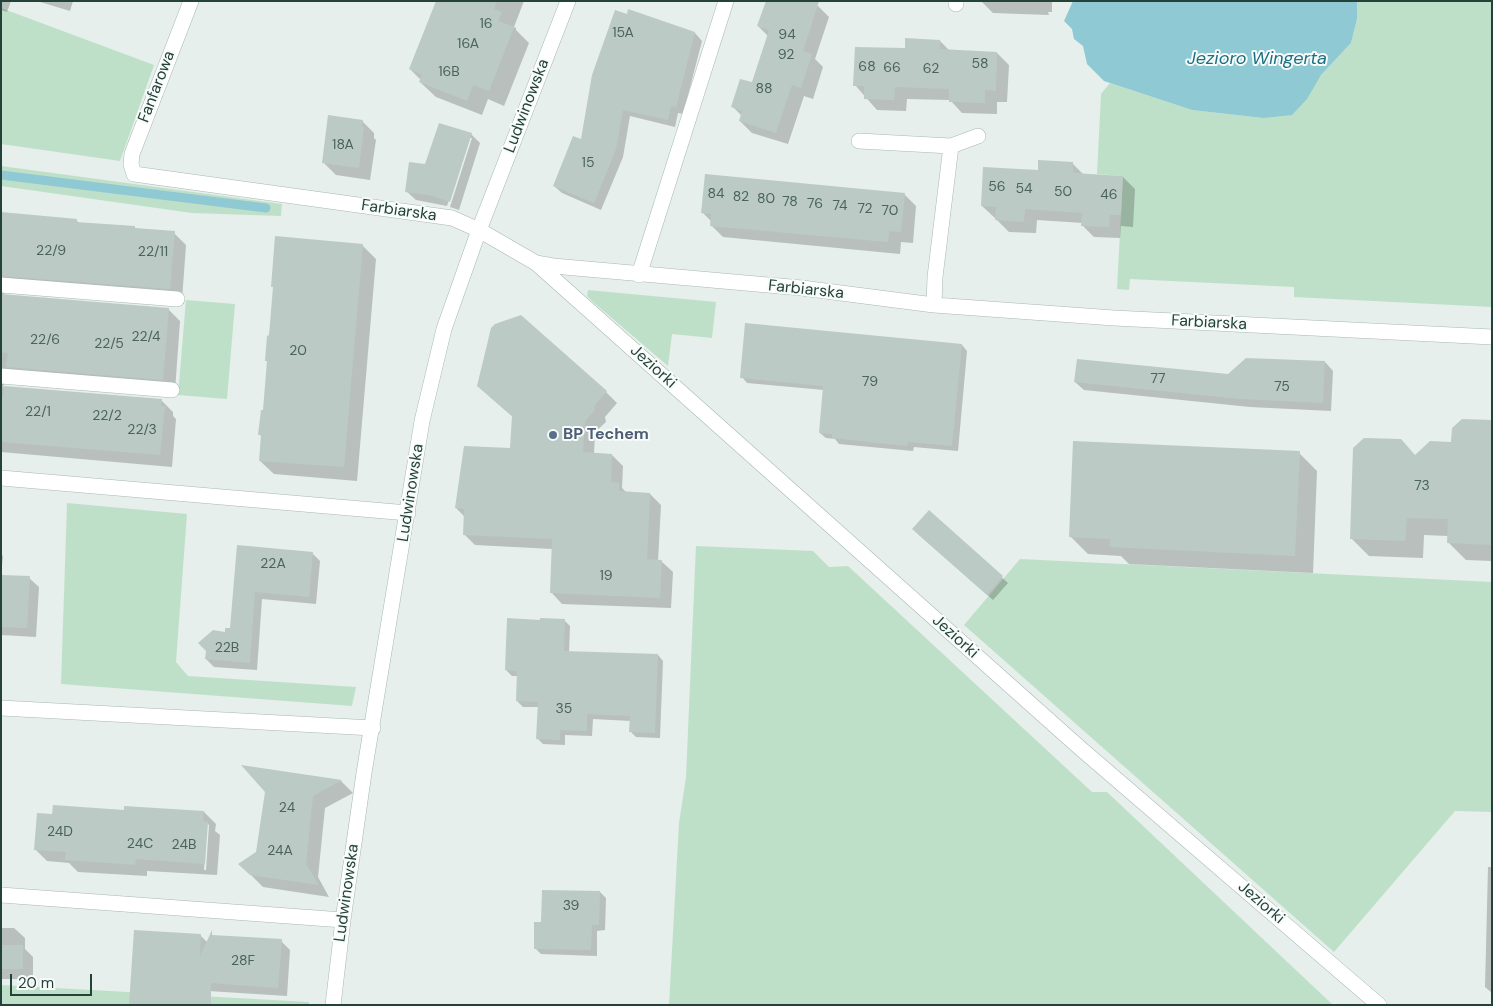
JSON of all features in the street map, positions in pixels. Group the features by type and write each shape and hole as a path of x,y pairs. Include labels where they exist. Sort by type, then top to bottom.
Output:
{"street":[{"name":"Fanfarowa","path":"134,174 131,164 132,154 191,1"},
{"name":"Ludwinowska","path":"332,1005 364,774 422,421 444,329 479,230 568,1"},
{"path":"639,274 726,1"},
{"path":"860,141 951,146 978,136"},
{"path":"934,305 951,146"},
{"name":"Farbiarska","path":"134,174 452,218 479,230 536,263 553,266 802,288 934,305 1114,318 1492,337"},
{"name":"Jeziorki","path":"536,263 1080,748 1380,1005"},
{"path":"1,285 177,299"},
{"path":"1,376 172,390"},
{"path":"1,478 408,513"},
{"path":"1,708 373,728"},
{"path":"1,895 343,920"}],"green space":[{"path":"1357,1 1492,1 1492,307 1294,297 1294,287 1130,279 1129,290 1117,289 1123,176 1097,174 1101,94 1110,83 1192,110 1263,118 1315,84 1351,43 1357,19"},
{"path":"1,8 154,65 120,161 1,144"},
{"path":"1,166 282,204 281,216 192,213 1,186"},
{"path":"588,290 716,302 712,338 672,334 668,366 593,302 587,296"},
{"path":"186,300 235,304 227,399 178,395"},
{"path":"67,503 187,514 176,662 188,676 356,687 352,706 61,684"},
{"path":"696,546 813,551 829,567 848,566 1092,792 1107,792 1333,1005 669,1005 679,823 686,777"},
{"path":"1020,559 1492,582 1492,812 1455,811 1334,952 964,625"},
{"path":"1,985 309,1002 309,1005 1,1005"}],"water":[{"name":"Jezioro Wingerta","path":"1073,1 1357,1 1357,19 1351,43 1321,75 1307,99 1292,115 1263,118 1192,110 1104,81 1087,64 1083,46 1074,39 1072,29 1064,21"}],"building":[{"path":"436,1 497,1 494,9 502,12 498,21 514,27 489,91 473,85 467,101 419,82 422,75 409,69"},
{"path":"766,1 819,1 803,51 812,54 801,88 792,85 776,133 739,121 742,111 731,107 740,79 752,82 769,30 757,26"},
{"path":"628,9 695,32 676,107 671,106 668,120 623,110 616,149 594,203 553,186 573,136 581,139 592,75 615,10 627,14"},
{"path":"905,38 940,40 940,49 997,52 996,91 985,90 985,103 949,102 949,89 895,87 894,100 864,99 864,86 853,86 855,47 905,48"},
{"path":"328,115 363,120 362,127 364,127 359,168 322,163"},
{"path":"439,123 472,133 450,202 429,195 405,192 409,162 425,164"},
{"path":"1038,160 1073,162 1073,173 1123,176 1121,215 1110,215 1109,227 1081,226 1082,213 1025,209 1024,222 995,220 996,207 981,206 983,167 1038,170"},
{"path":"705,174 905,193 901,232 889,231 888,242 710,226 711,214 701,213"},
{"path":"1,212 77,219 76,222 175,231 170,289 1,276"},
{"path":"275,236 363,244 344,467 259,461 261,435 258,435 261,410 263,410 267,336 269,335 273,287 271,287"},
{"path":"1,294 169,308 163,380 6,367 8,353 1,352"},
{"path":"521,315 607,391 594,406 595,410 585,421 583,452 612,454 611,482 619,483 619,491 650,493 647,559 662,560 660,598 550,593 552,539 463,535 464,509 455,508 464,446 510,448 512,416 477,386 491,328 495,324"},
{"path":"745,323 962,344 952,446 908,442 907,446 832,438 832,434 819,433 823,386 740,378"},
{"path":"1246,358 1325,361 1323,403 1240,399 1074,382 1077,359 1228,374"},
{"path":"4,386 162,399 161,406 165,406 160,455 1,442 1,398 3,398"},
{"path":"1462,419 1492,420 1492,545 1447,543 1448,519 1407,518 1405,541 1350,539 1353,448 1364,438 1401,439 1415,455 1430,441 1451,442 1452,428"},
{"path":"1073,441 1300,451 1295,556 1110,547 1110,539 1069,537"},
{"path":"929,510 1003,576 987,595 912,529"},
{"path":"237,545 313,552 309,597 255,592 250,663 205,659 206,651 198,643 213,630 225,632 225,628 230,628"},
{"path":"1,575 30,576 27,628 1,627"},
{"path":"507,618 565,619 564,651 658,654 655,733 629,732 630,716 587,714 587,731 560,730 560,740 536,739 538,702 516,701 517,671 505,670"},
{"path":"241,765 342,780 313,796 306,864 319,885 250,875 238,864 256,852 265,792"},
{"path":"53,805 124,810 124,806 204,811 203,821 208,822 205,864 136,859 135,865 65,860 66,852 34,850 37,813 52,814"},
{"path":"542,890 600,891 599,925 592,925 591,950 534,949 534,922 541,922"},
{"path":"134,930 201,934 200,956 212,930 212,935 282,939 278,988 211,983 211,1005 129,1005"},
{"path":"1,945 23,945 23,969 1,969"}],"waterway":[{"path":"1,175 266,208"}],"place":[{"name":"BP Techem","path":"553,435"}]}
